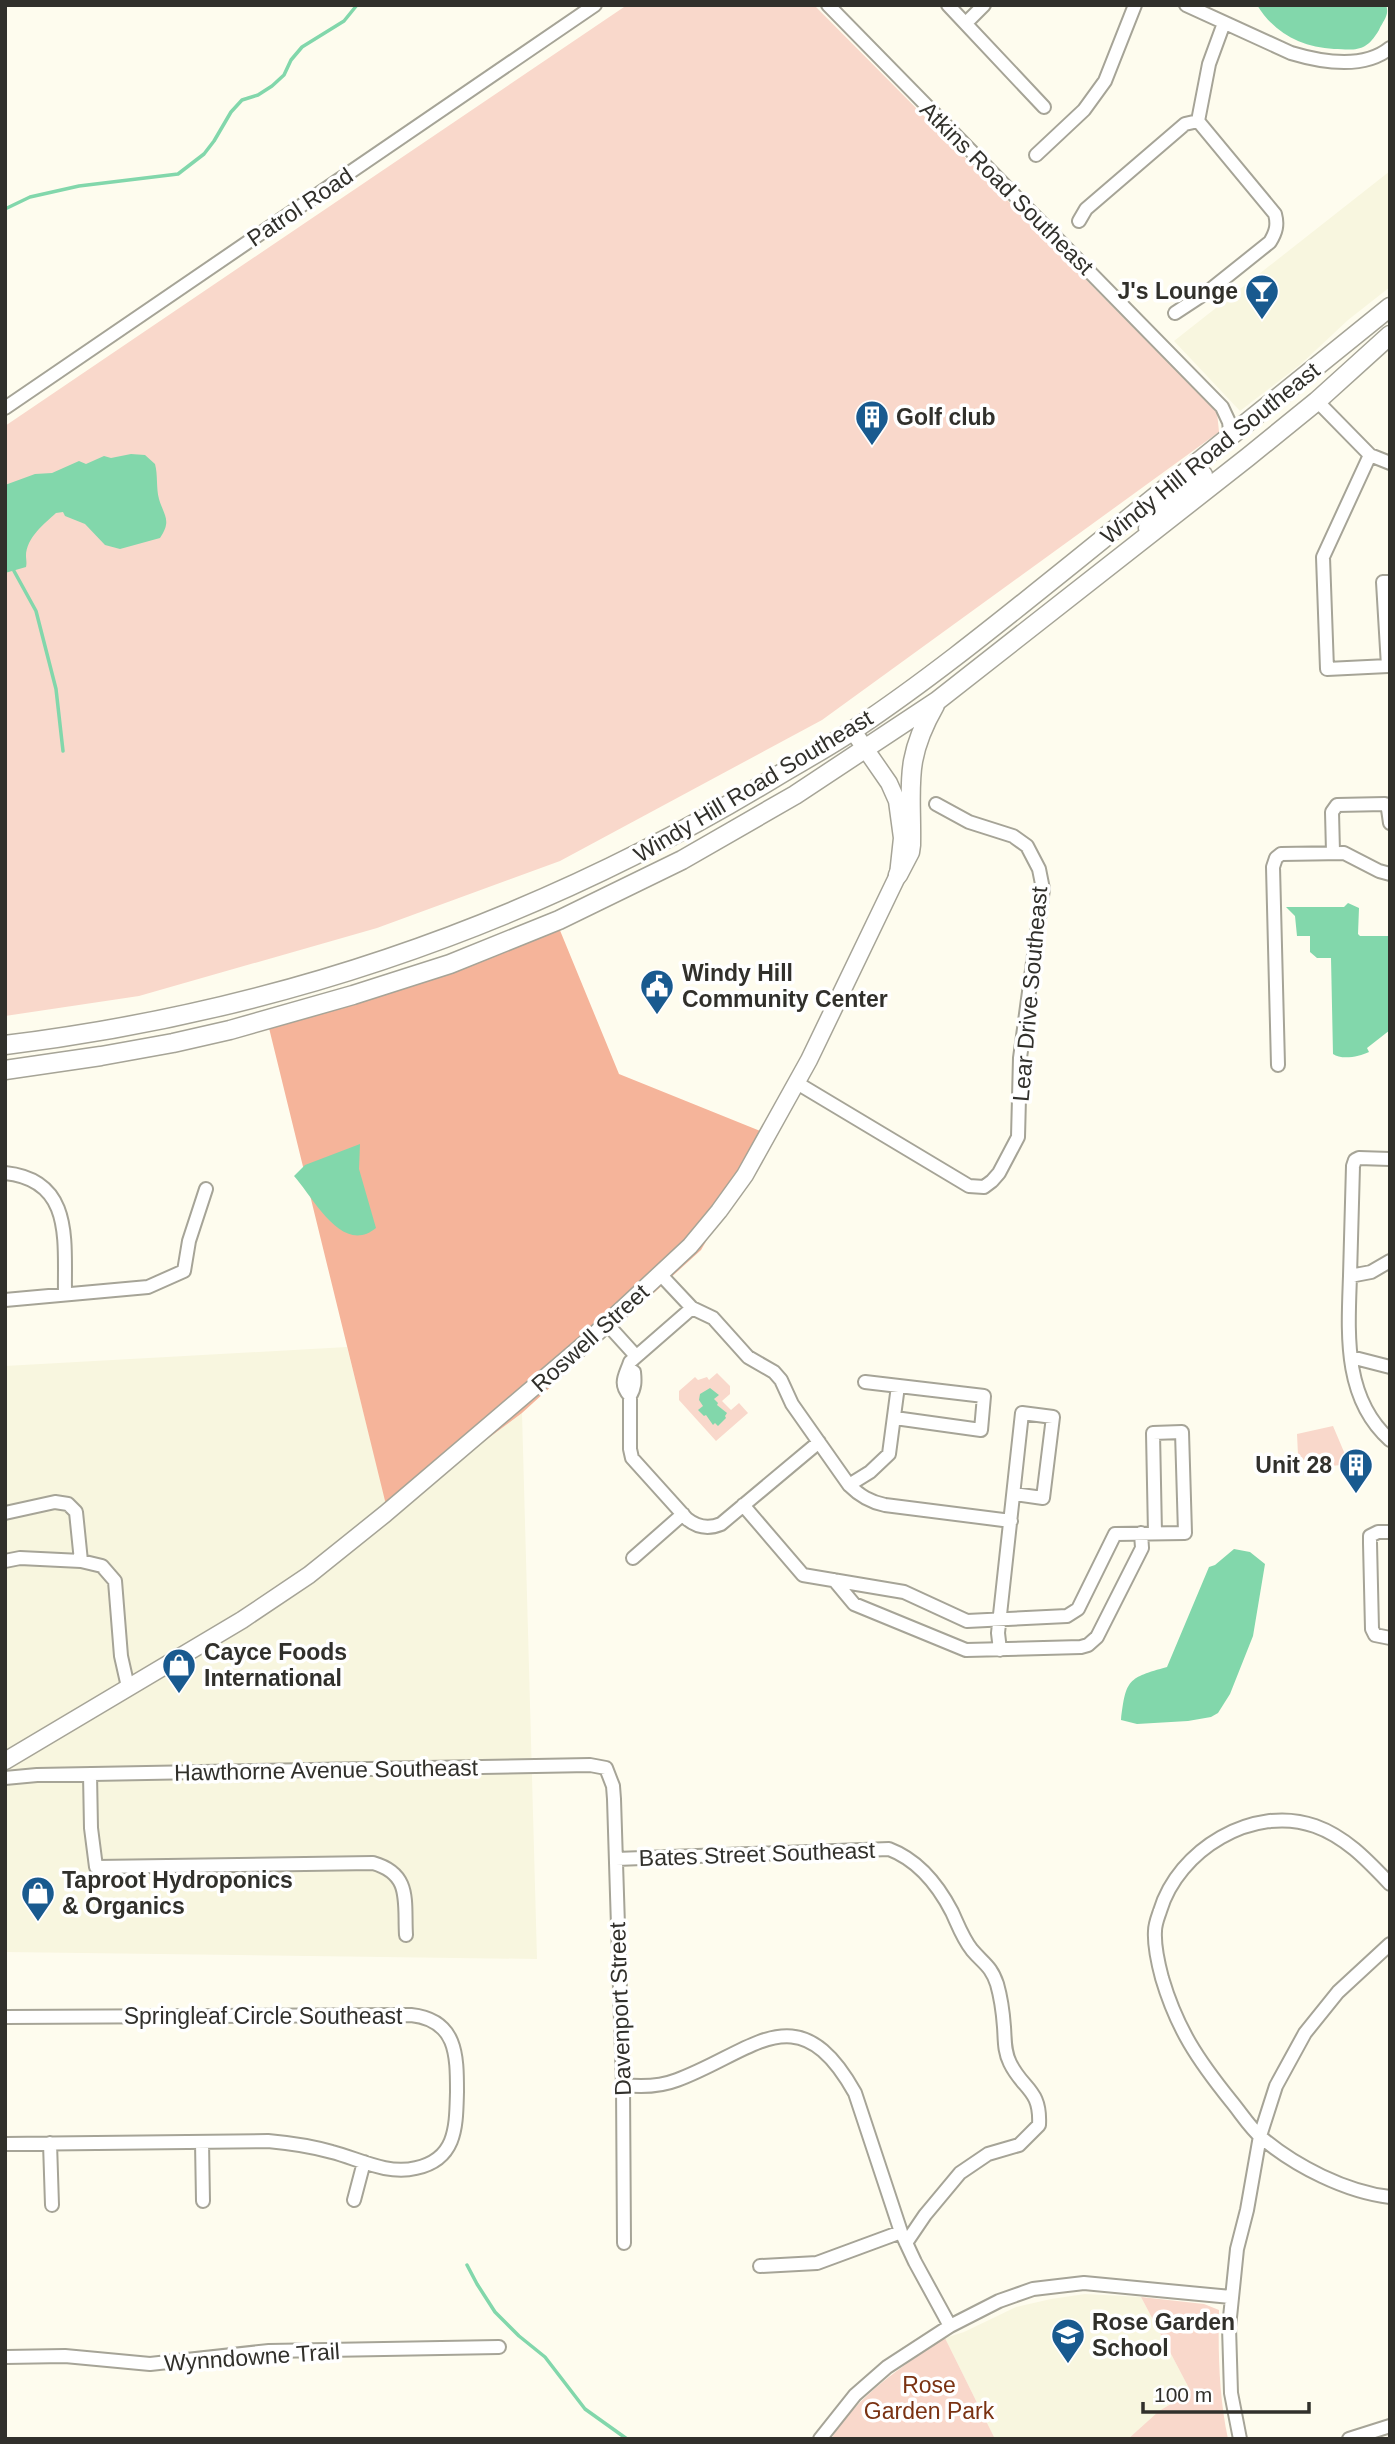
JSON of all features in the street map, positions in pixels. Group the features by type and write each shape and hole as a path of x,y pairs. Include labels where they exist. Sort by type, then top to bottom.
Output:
{"main road":[{"name":"Windy Hill Road Southeast","path":"5,1045 82,1034 211,1009 324,979 435,943 526,907 655,847 713,816 853,731 964,649 1231,438 1390,307"},
{"name":"Windy Hill Road Southeast","path":"5,1070 125,1052 230,1030 353,995 450,964 559,920 682,860 784,802 937,701 1317,401 1390,335"},
{"path":"1136,545 1163,508 1226,455 1231,438"},
{"path":"898,875 911,845 909,782 913,754 937,701"}],"street":[{"name":"Patrol Road","path":"5,408 596,5"},
{"name":"Atkins Road Southeast","path":"828,5 1223,407 1231,438"},
{"path":"948,5 1044,107"},
{"path":"966,23 984,5"},
{"path":"1036,155 1084,110 1105,81 1135,5"},
{"path":"1185,5 1302,56 1346,62 1360,61 1374,58 1390,48"},
{"path":"1198,121 1209,64 1224,23"},
{"path":"1079,221 1086,209 1185,124 1198,121"},
{"path":"1175,313 1270,242 1276,233 1277,225 1275,214 1198,121"},
{"path":"1317,401 1370,455 1390,463"},
{"path":"1370,455 1323,557 1327,669 1388,666 1383,582 1390,582"},
{"name":"Roswell Street","path":"9,1760 242,1620 309,1575 432,1475 607,1324 690,1245 726,1202 745,1175 797,1083 898,875 902,849 897,801 889,783 853,731"},
{"name":"Lear Drive Southeast","path":"797,1083 969,1186 984,1187 992,1181 1016,1143 1019,1128 1021,1046 1042,900 1040,869 1027,846 1013,836 969,822 936,804"},
{"path":"1333,852 1332,812 1337,804 1385,804 1390,823"},
{"path":"1278,1065 1273,863 1282,853 1333,852 1350,854 1379,871 1390,874"},
{"path":"1390,1159 1359,1158 1353,1166 1349,1314 1352,1374 1356,1389 1369,1418 1390,1440"},
{"path":"5,1173 36,1181 55,1200 64,1231 65,1294"},
{"path":"5,1300 148,1287 184,1271 189,1241 206,1189"},
{"path":"1350,1276 1371,1272 1390,1261"},
{"path":"660,1274 692,1308 713,1318 748,1357 774,1372 781,1380 792,1404 849,1485 866,1499 885,1505 1011,1521"},
{"path":"632,1362 692,1308"},
{"path":"607,1324 632,1362 635,1376 634,1389 630,1396 632,1458 696,1525 710,1527 720,1524 818,1442"},
{"path":"1351,1357 1390,1367"},
{"path":"865,1382 984,1396 981,1430 895,1418"},
{"path":"849,1485 886,1459 891,1448 898,1386"},
{"path":"1000,1650 1000,1619 1022,1413 1053,1417 1042,1498 1014,1494"},
{"path":"743,1505 803,1575 904,1592 967,1620 1066,1616 1078,1608 1115,1534 1141,1533 1155,1533 1185,1532 1182,1432 1153,1433 1155,1533"},
{"path":"5,1513 55,1502 68,1504 76,1512 81,1561"},
{"path":"633,1558 683,1514"},
{"path":"1390,1532 1374,1533 1370,1536 1370,1543 1372,1629 1375,1635 1390,1638"},
{"path":"834,1580 854,1604 966,1650 1081,1647 1093,1642 1142,1548 1141,1533"},
{"path":"5,1561 20,1558 81,1561 102,1566 115,1581 121,1656 128,1687"},
{"path":"9,1760 37,1775"},
{"name":"Hawthorne Avenue Southeast","path":"5,1778 37,1775 590,1765 606,1768 610,1776"},
{"path":"90,1774 91,1828 96,1867 373,1863 387,1867 399,1878 403,1892 406,1935"},
{"name":"Davenport Street","path":"610,1776 614,1799 623,2085 624,2243"},
{"path":"1390,1884 1364,1857 1334,1834 1312,1825 1284,1821 1255,1824 1228,1832 1184,1866 1165,1894 1155,1930 1158,1964 1171,2009 1185,2039 1206,2070 1260,2136 1301,2166 1331,2181 1390,2197"},
{"name":"Bates Street Southeast","path":"616,1858 889,1849 905,1855 922,1869 940,1892 972,1950 991,1968 1000,2000 1004,2044 1011,2065 1040,2108 1039,2125 1019,2145 988,2154 960,2173 904,2237"},
{"path":"1240,2439 1231,2393 1231,2297 1237,2249 1260,2136 1276,2086 1305,2033 1338,1992 1390,1944"},
{"name":"Springleaf Circle Southeast","path":"5,2017 423,2016 435,2021 446,2032 457,2058 456,2123 453,2138 445,2152 431,2163 416,2168 384,2168 299,2144 268,2141 5,2144"},
{"path":"623,2085 652,2086 676,2080 767,2038 792,2036 808,2041 826,2053 855,2093 904,2237 950,2326"},
{"path":"202,2142 203,2201"},
{"path":"50,2143 51,2205"},
{"path":"354,2200 365,2162"},
{"path":"760,2266 817,2263 904,2237"},
{"path":"820,2439 855,2395 887,2367 950,2326 999,2301 1033,2289 1068,2283 1112,2284 1231,2297"},
{"name":"Wynndowne Trail","path":"5,2357 65,2356 150,2364 269,2351 499,2347"},
{"path":"1349,2439 1390,2426"}],"shaded area":[{"path":"1257,5 1386,5 1387,12 1379,30 1365,46 1334,49 1300,42 1290,37 1272,24"},
{"path":"1390,171 1390,287 1348,320 1301,364 1240,411 1174,341"},
{"path":"131,454 145,455 155,464 158,495 166,522 160,538 120,549 105,545 85,524 65,516 63,512 56,513 29,543 26,567 5,573 5,485 35,474 52,473 79,461 86,464 104,456 111,458"},
{"path":"1348,903 1359,908 1360,936 1390,936 1390,1030 1367,1048 1369,1052 1345,1057 1333,1054 1331,958 1317,958 1310,952 1310,936 1297,936 1295,916 1286,907 1344,907"},
{"path":"559,928 619,1074 768,1134 701,1250 522,1413 388,1513 269,1028"},
{"path":"360,1144 359,1169 376,1228 363,1235 352,1235 329,1220 294,1176 305,1165"},
{"path":"347,1347 389,1513 522,1413 537,1959 5,1952 5,1366"},
{"path":"710,1388 719,1395 714,1399 717,1405 727,1413 718,1426 715,1423 713,1425 706,1415 698,1410 703,1406 699,1400 700,1394"},
{"path":"1234,1549 1250,1552 1265,1564 1253,1636 1230,1694 1218,1713 1188,1721 1137,1724 1121,1720 1127,1688 1144,1674 1167,1667 1209,1567"},
{"name":"Rose Garden School","path":"1085,2294 1141,2297 1191,2392 1159,2411 1128,2439 995,2439 945,2338 964,2332 1016,2307"}],"green space":[{"path":"627,5 814,5 1217,412 1219,432 822,720 560,861 377,928 139,996 5,1016 5,426"},
{"path":"717,1373 730,1386 730,1394 722,1401 731,1410 739,1403 748,1413 716,1441 679,1400 679,1391 695,1377 698,1380 707,1377 709,1380"},
{"path":"1333,1426 1347,1459 1353,1457 1355,1461 1350,1464 1314,1468 1298,1455 1297,1434"},
{"path":"1141,2297 1204,2304 1219,2310 1220,2375 1228,2439 1128,2439 1159,2411 1191,2392"},
{"name":"Rose Garden Park","path":"945,2338 995,2439 831,2439 855,2408 882,2382"}],"waterway":[{"path":"5,209 30,197 79,186 178,174 204,154 242,100 258,95 272,86 284,75 291,60 302,47 344,21 357,5"},
{"path":"14,571 36,611 56,689 63,751"},
{"path":"467,2265 495,2312 545,2357 585,2409 627,2439"}],"place":[{"name":"J's Lounge","path":"1262,321"},
{"name":"Golf club","path":"872,447"},
{"name":"Windy Hill Community Center","path":"657,1016"},
{"name":"Unit 28","path":"1356,1495"},
{"name":"Cayce Foods International","path":"179,1695"},
{"name":"Taproot Hydroponics & Organics","path":"38,1923"},
{"name":"Rose Garden School","path":"1068,2365"}]}
